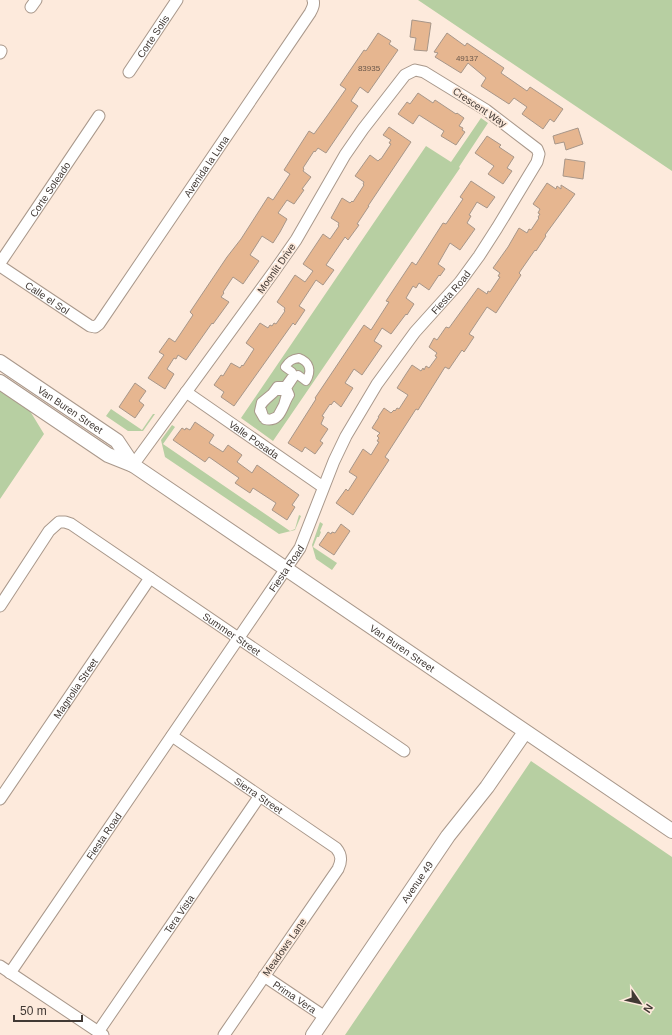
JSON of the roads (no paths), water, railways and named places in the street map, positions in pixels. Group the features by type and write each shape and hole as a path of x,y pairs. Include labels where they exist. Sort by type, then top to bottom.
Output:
{"street":[{"name":"Corte Solis","path":"128,72 177,0"},
{"name":"Avenida la Luna","path":"95,327 103,319 310,13 313,8 313,1"},
{"name":"Crescent Way","path":"414,70 424,72 475,102 534,146 539,154"},
{"name":"Moonlit Drive","path":"133,465 288,252 363,129 405,75 414,70"},
{"name":"Corte Soleado","path":"0,265 99,116"},
{"name":"Fiesta Road","path":"10,973 286,570 300,548 323,487 346,436 365,403 415,332 460,282 479,256 537,162 539,154"},
{"name":"Calle el Sol","path":"0,265 84,323 95,327"},
{"path":"299,358 305,360 310,371 306,381 298,376 295,376 287,388 290,395 280,415 275,420 265,420 266,418 274,418 277,416 286,398 284,391 280,390 274,394 262,404 261,408 264,416 263,418 259,411 261,402 272,393 277,386 285,386 293,375 292,372 285,367 288,362 292,359 299,358"},
{"name":"Van Buren Street","path":"0,362 117,441 133,465"},
{"name":"Van Buren Street","path":"0,382 108,455 133,465 672,831"},
{"name":"Valle Posada","path":"186,392 323,487"},
{"name":"Summer Street","path":"0,606 50,532 59,522 71,524 404,751"},
{"name":"Magnolia Street","path":"0,799 150,578"},
{"name":"Avenue 49","path":"313,1035 448,836 487,787 525,732"},
{"name":"Sierra Street","path":"172,736 259,797 336,848 340,852 342,858"},
{"name":"Tera Vista","path":"101,1033 259,797"},
{"name":"Meadows Lane","path":"224,1035 338,869 342,858"},
{"path":"0,966 101,1033"},
{"name":"Prima Vera","path":"264,976 325,1017"}]}
